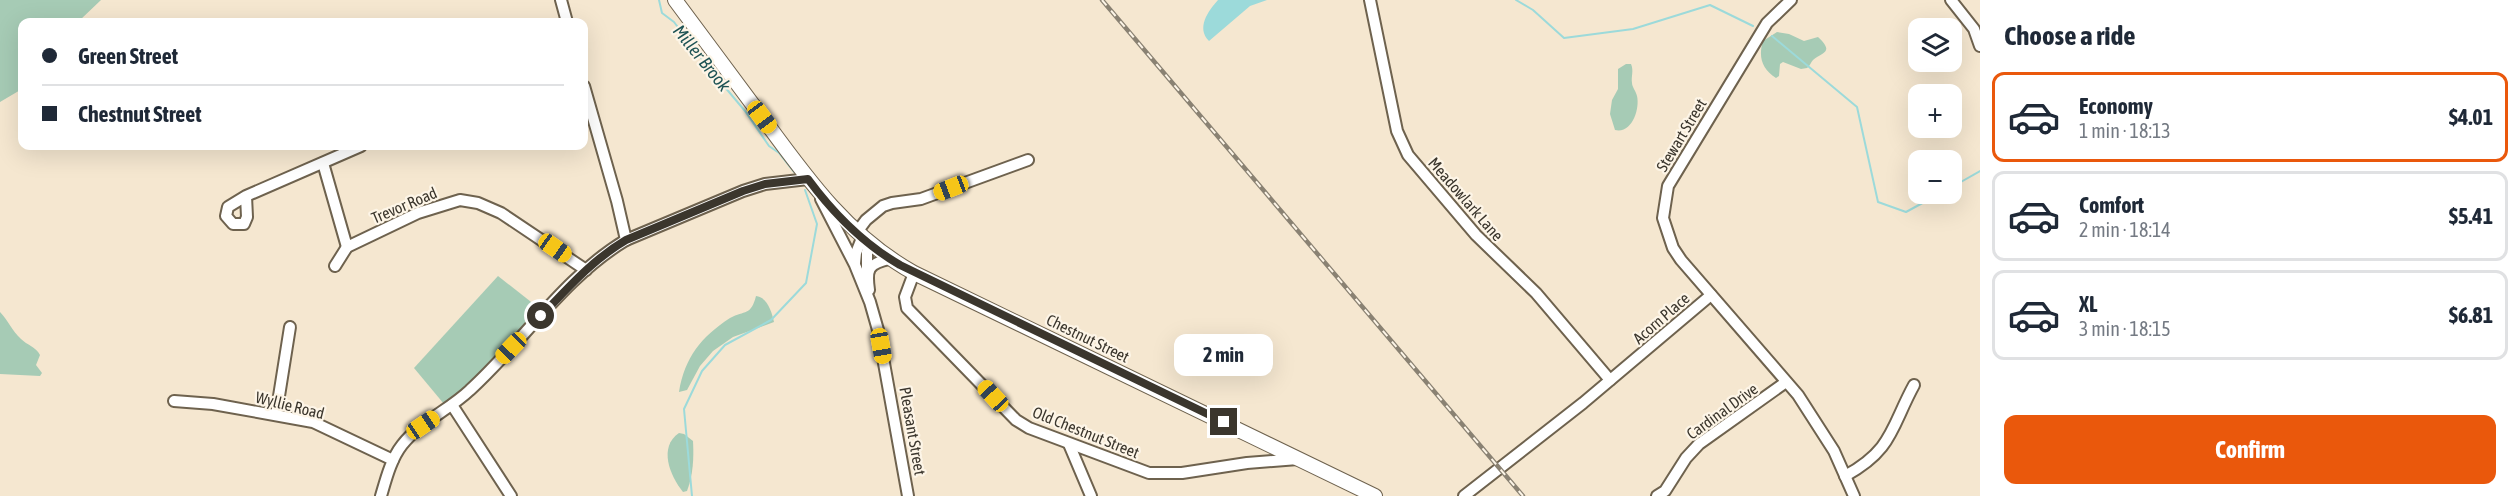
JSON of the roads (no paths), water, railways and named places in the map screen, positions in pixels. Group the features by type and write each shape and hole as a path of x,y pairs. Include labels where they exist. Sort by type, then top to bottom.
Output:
{"main road":[{"path":"675,0 808,179"},
{"name":"Chestnut Street","path":"808,179 819,194 863,238 889,259 914,273 1375,496"}],"street":[{"path":"561,0 566,18"},
{"name":"Meadowlark Lane","path":"1370,0 1397,131 1408,155 1486,246 1530,287 1610,380"},
{"name":"Stewart Street","path":"1710,295 1681,260 1669,238 1663,218 1668,186 1767,23 1791,0"},
{"path":"1951,0 1974,29 1980,46"},
{"path":"588,101 626,240"},
{"path":"246,196 352,150"},
{"path":"855,265 856,253 863,238 866,220 883,206 921,199 1028,160"},
{"path":"323,163 347,247 335,266"},
{"path":"381,496 393,460 401,446 414,433 472,388 586,270 609,250 626,240 743,191 765,184 808,179"},
{"name":"Pleasant Street","path":"819,194 855,265 870,302 878,330 906,495"},
{"name":"Trevor Road","path":"347,247 418,213 448,202 467,200 501,213 586,270"},
{"name":"Pleasant Street","path":"863,238 867,252 870,302"},
{"path":"867,277 874,263 889,259"},
{"name":"Old Chestnut Street","path":"914,273 905,297 907,308 1017,420 1029,428 1149,473 1164,474 1301,459"},
{"name":"Acorn Place","path":"1464,496 1610,380 1710,295 1813,415 1854,496"},
{"path":"276,415 290,327"},
{"name":"Cardinal Drive","path":"1657,496 1665,490 1686,458 1699,444 1786,382"},
{"path":"1845,476 1860,468 1884,445 1894,430 1914,385"},
{"name":"Wyllie Road","path":"174,401 213,404 313,422 393,460"},
{"path":"452,405 511,496"},
{"path":"1069,444 1091,496"}],"water":[{"path":"1218,0 1267,0 1250,6 1209,41 1205,36 1203,25 1207,14"}],"waterway":[{"name":"Miller Brook","path":"659,0 662,13 674,22 745,111 769,146 779,153 794,172"},
{"path":"1516,0 1533,10 1564,38 1633,29 1710,5 1753,26"},
{"path":"1772,36 1857,107 1878,202 1906,212 1921,204"},
{"path":"1962,181 1980,171"},
{"name":"Miller Brook","path":"692,496 684,409 702,371 725,345 771,320 806,283 817,224 805,190"}],"railway":[{"path":"1102,0 1523,496"}]}
